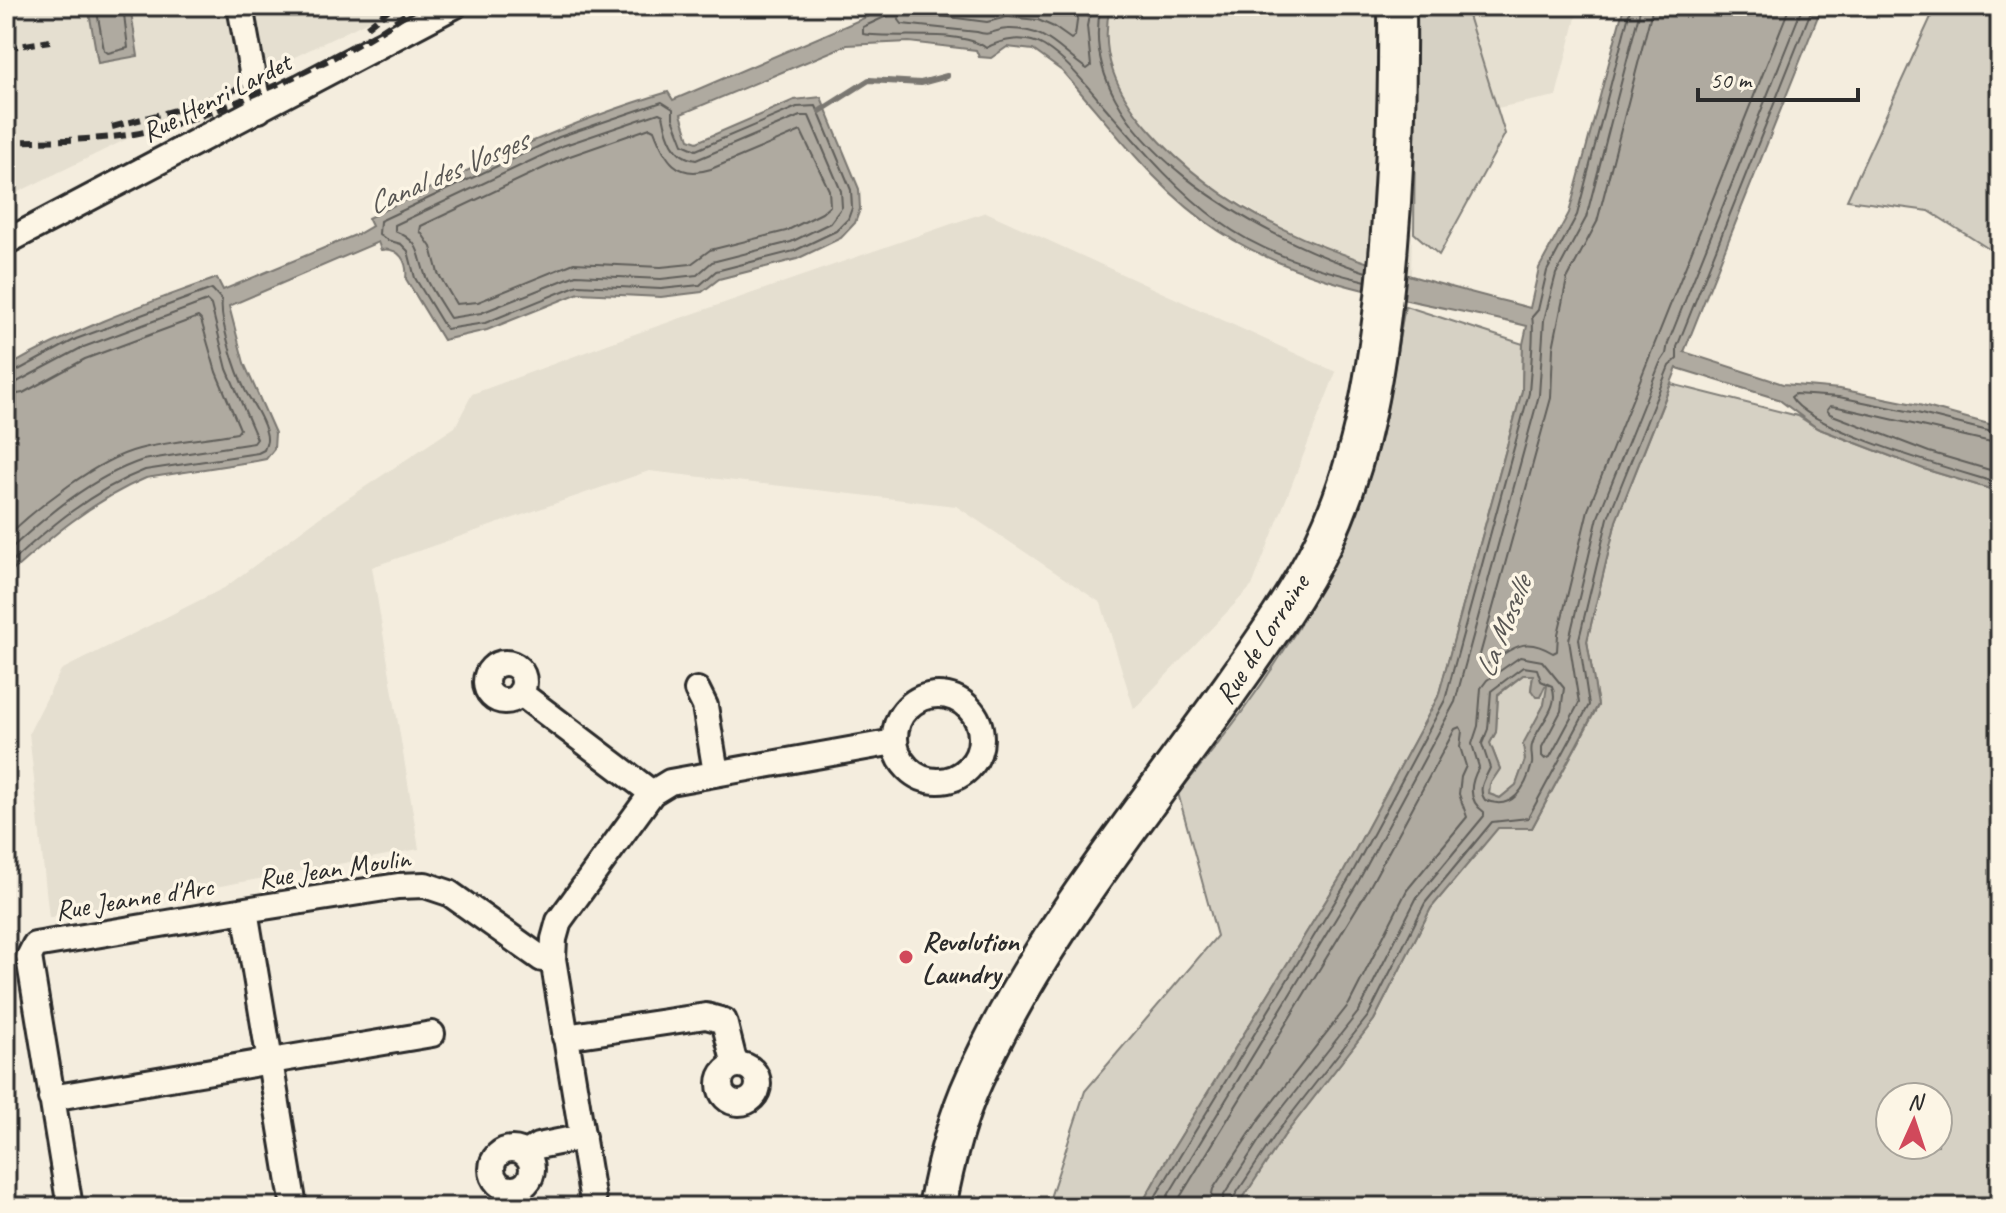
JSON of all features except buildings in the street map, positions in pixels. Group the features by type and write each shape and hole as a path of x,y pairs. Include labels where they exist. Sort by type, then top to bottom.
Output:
{"main road":[{"name":"Rue de Lorraine","path":"937,1207 943,1174 973,1081 1010,1008 1064,921 1257,652 1324,541 1344,492 1365,422 1380,335 1397,156 1397,6"}],"street":[{"path":"240,6 259,110"},
{"name":"Rue Henri Lardet","path":"6,242 454,6"},
{"path":"697,690 705,706 716,773"},
{"path":"520,693 652,793"},
{"path":"594,1207 553,959 559,921 652,793 670,782 894,742"},
{"name":"Rue Jean Moulin","path":"245,910 398,886 425,885 449,893 542,959 553,959"},
{"name":"Rue Jeanne d'Arc","path":"70,1207 29,957 35,945 245,910 294,1207"},
{"path":"565,1037 706,1016 724,1021 735,1065"},
{"path":"51,1098 432,1034"},
{"path":"525,1154 538,1146 583,1137"}],"shaded area":[{"path":"6,6 399,6 6,198"},
{"path":"1110,6 1416,6 1411,278 1352,259 1281,228 1194,175 1167,151 1138,117 1112,76 1106,51 1105,26"},
{"path":"1416,6 1465,6 1505,134 1439,255 1414,233"},
{"path":"1465,6 1579,6 1556,96 1497,108"},
{"path":"1936,6 2000,6 2000,256 1929,211 1847,200"},
{"path":"986,212 1336,372 1252,586 1134,709 1101,603 956,506 649,471 372,567 419,849 49,918 29,733 61,670 224,588 320,517 455,427 472,394"},
{"path":"1405,306 1523,344 1522,391 1438,697 1343,873 1140,1207 1047,1207 1085,1091 1217,936 1178,793 1261,686 1332,566 1374,463"},
{"path":"1671,384 1798,416 1817,428 1924,469 2000,492 2000,1207 1237,1207 1284,1136 1374,1020 1431,908 1498,827 1532,828 1598,706 1587,641 1616,521"},
{"path":"1523,675 1533,675 1531,690 1548,686 1544,705 1524,744 1525,760 1516,785 1500,798 1489,794 1490,784 1500,769 1490,743 1496,732 1498,695"}],"water":[{"path":"88,6 130,6 138,56 98,63"},
{"name":"La Moselle","path":"892,6 1110,6 1107,24 1109,56 1127,100 1147,127 1186,167 1229,199 1275,225 1324,247 1374,265 1530,308 1539,268 1569,213 1624,6 1822,6 1684,352 1783,384 1840,389 1919,405 2000,427 2000,492 1924,469 1817,428 1778,399 1677,368 1616,521 1587,641 1598,705 1532,828 1498,828 1431,908 1374,1020 1284,1136 1237,1207 1140,1207 1343,873 1438,697 1522,391 1523,344 1527,326 1329,281 1254,251 1219,231 1175,197 1135,156 1062,71 1033,50 1007,47 991,58 979,57 976,50 909,42 847,45 681,114 689,139 697,142 794,100 821,97 859,189 860,209 855,223 841,238 797,259 719,279 702,292 661,297 579,293 487,330 443,340 406,279 406,267 401,257 393,251 381,250 378,242 229,306 244,363 275,433 274,449 266,459 146,478 126,487 89,509 6,577 6,368 83,329 136,308 217,278 223,290 360,233 372,226 368,218 553,133 668,92 673,100","holes":["1523,675 1533,675 1531,690 1536,697 1540,697 1547,686 1544,705 1523,744 1525,760 1516,785 1500,798 1489,794 1490,784 1500,769 1490,743 1496,732 1498,694"]}],"waterway":[{"path":"820,111 869,80 921,83 947,76"}],"railway":[{"path":"367,27 393,6"},
{"path":"6,142 118,136 186,121 325,62 416,6"},
{"path":"6,48 50,41"},
{"path":"112,127 183,108 249,85"}],"place":[{"name":"Revolution Laundry","path":"906,957"}],"water label":[{"name":"Canal des Vosges","path":"447,172"}]}
